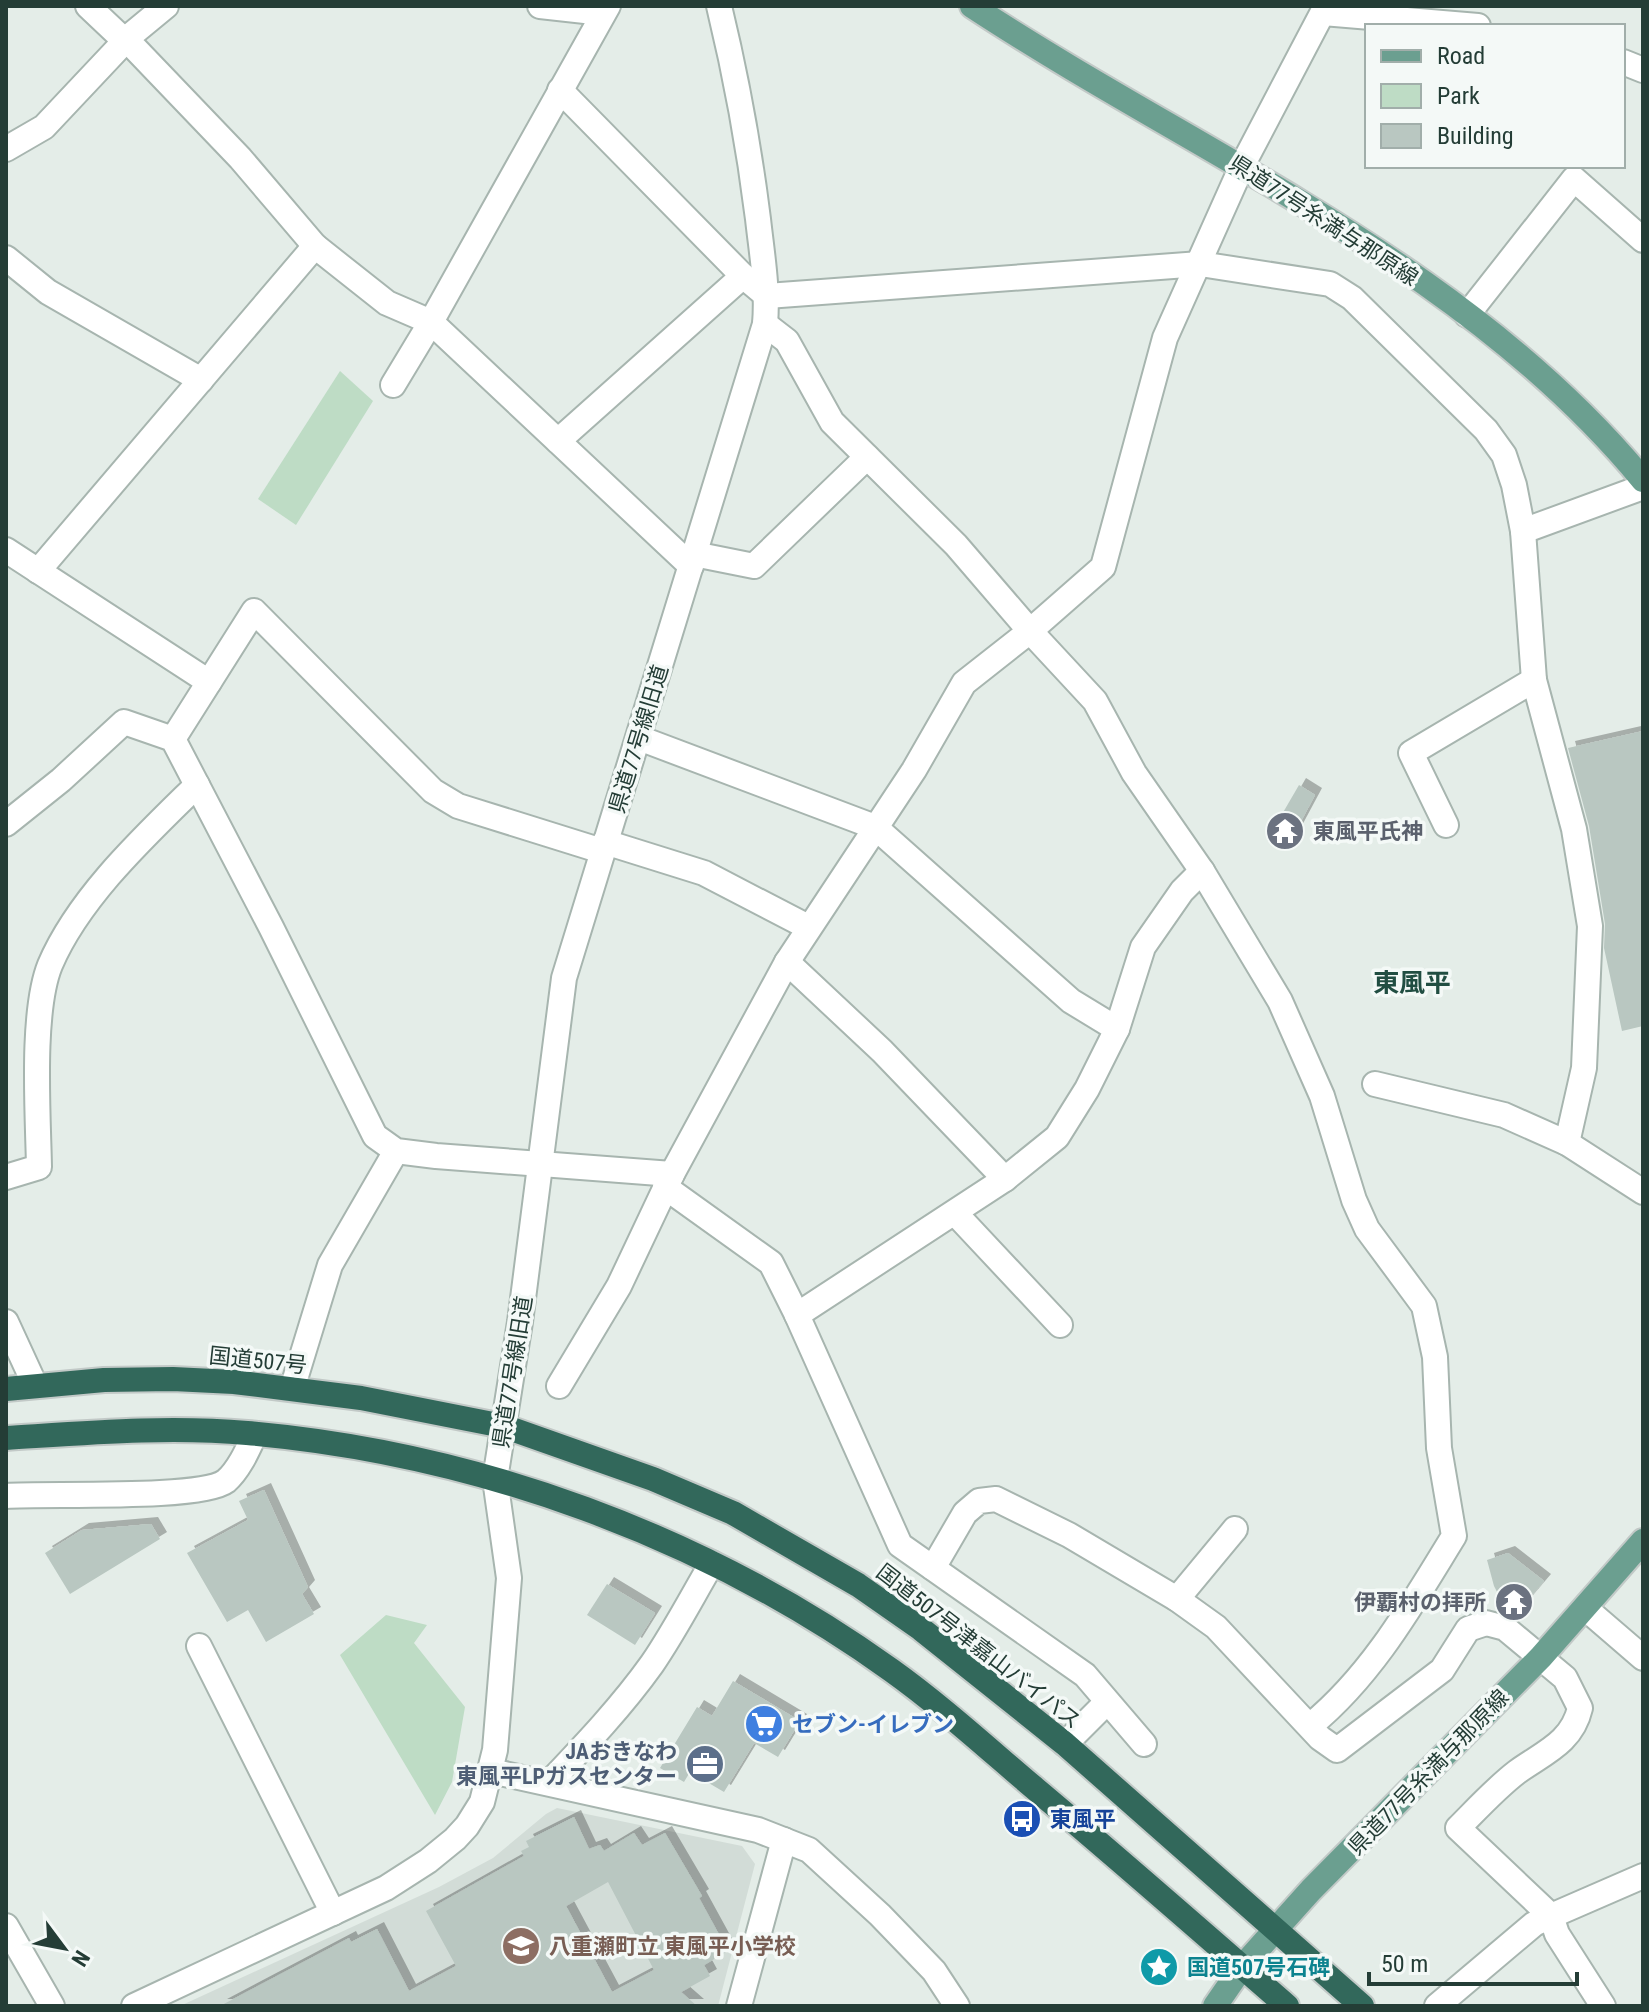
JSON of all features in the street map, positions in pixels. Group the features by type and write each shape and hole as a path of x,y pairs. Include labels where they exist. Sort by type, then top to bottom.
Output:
{"highway":[{"name":"国道507号","path":"6,1389 104,1380 173,1379 361,1398 503,1426"},
{"name":"国道507号津嘉山バイパス","path":"503,1426 653,1479 733,1513 858,1585 921,1629 1065,1744 1362,2006"},
{"path":"6,1438 182,1430 255,1434 363,1449 495,1479 592,1512 712,1563 814,1619 892,1671 982,1743 1287,2006"}],"main road":[{"name":"県道77号糸満与那原線","path":"972,6 1037,48 1349,231 1467,315 1582,412 1643,480"},
{"name":"県道77号糸満与那原線","path":"1215,2006 1242,1967 1311,1890 1541,1657 1643,1541"}],"street":[{"path":"6,149 44,127 125,41 88,6"},
{"path":"166,6 126,39 240,158 315,246 387,303 431,322 558,441 693,560 754,566 867,457"},
{"path":"393,385 605,9 540,6"},
{"name":"県道77号線旧道","path":"134,2006 386,1888 455,1839 482,1802 491,1771 509,1578 495,1479 520,1322 564,978 765,324 767,296 754,183 735,72 719,6"},
{"path":"559,1386 619,1286 668,1180 787,962 914,770 964,683 1103,567 1165,338 1242,166 1324,9 1460,24"},
{"path":"560,90 743,276 767,296 1200,264 1330,284 1352,298 1486,430 1504,455 1514,485 1523,531 1534,680 1574,829 1590,926 1584,1068 1567,1143"},
{"path":"1467,315 1574,179 1643,240"},
{"path":"38,571 315,246"},
{"path":"6,258 48,292 201,380"},
{"path":"558,441 743,276"},
{"path":"765,324 787,341 832,422 956,545 1095,701 1134,773 1202,871 1280,1001 1322,1096 1354,1200 1367,1229 1424,1306 1435,1357 1439,1448 1454,1536 1383,1650 1334,1707 1311,1725"},
{"path":"1523,531 1643,487"},
{"path":"6,550 209,682"},
{"path":"173,739 254,611 433,791 458,806 704,873 808,927"},
{"path":"1446,825 1411,753 1534,680"},
{"path":"6,824 61,780 124,722 173,739 375,1136 396,1151 541,1164 668,1180 771,1263 900,1545 1085,1675 1144,1744"},
{"path":"639,738 875,827 1071,1001 1117,1029"},
{"path":"6,1177 39,1167 39,1017 50,966 82,910 149,832 197,785"},
{"path":"797,1315 1005,1179 1057,1137 1087,1089 1117,1029 1143,947 1182,891 1202,871"},
{"path":"787,962 882,1051 1005,1179"},
{"path":"1375,1084 1504,1115 1567,1143 1643,1192"},
{"path":"292,1389 330,1265 396,1151"},
{"path":"955,1213 1060,1325"},
{"path":"6,1322 35,1385"},
{"path":"6,1496 194,1491 225,1482 255,1434"},
{"path":"933,1568 965,1513 979,1501 996,1499 1069,1535 1177,1599 1216,1627 1320,1738 1337,1750 1442,1670 1468,1629 1486,1623 1505,1628 1565,1678 1580,1708 1577,1722 1570,1734 1545,1755 1517,1772 1458,1828 1551,1916 1557,1934 1593,2002"},
{"path":"1177,1599 1235,1529"},
{"path":"550,1782 627,1697 683,1616 712,1563"},
{"path":"1585,1608 1643,1658"},
{"path":"199,1646 333,1913"},
{"path":"1065,1744 1107,1702"},
{"path":"491,1771 758,1830 809,1850 880,1915 934,1971 957,2006"},
{"path":"739,2006 784,1840"},
{"path":"1437,2006 1534,1924 1643,1876"},
{"path":"6,1926 52,2006"}],"shaded area":[{"name":"八重瀬町立 東風平小学校","path":"557,1808 742,1846 755,1864 718,2006 180,2006 439,1887 493,1858"}],"green space":[{"path":"340,371 373,401 296,525 258,499"},
{"path":"386,1615 427,1625 414,1643 465,1707 452,1782 435,1815 340,1655"}],"building":[{"path":"1643,731 1643,1026 1622,1031 1604,948 1605,924 1589,826 1568,748"},
{"path":"1299,785 1315,795 1285,851 1267,840"},
{"path":"264,1490 308,1587 302,1594 314,1614 266,1642 248,1610 227,1622 187,1553 248,1520 239,1501"},
{"path":"151,1524 160,1539 70,1594 45,1553 82,1530"},
{"name":"伊覇村の拝所","path":"1508,1553 1544,1581 1514,1616 1508,1613 1494,1586 1487,1560"},
{"path":"607,1584 655,1613 635,1645 587,1615"},
{"path":"733,1681 800,1721 778,1757 754,1743 724,1792 690,1772 684,1782 660,1768 697,1707 712,1716"},
{"name":"八重瀬町立 東風平小学校","path":"574,1817 589,1849 600,1845 604,1851 634,1833 642,1845 665,1833 702,1896 699,1898 728,1951 704,1965 710,1976 681,1992 697,2006 220,2006 349,1938 351,1942 377,1929 409,1991 456,1966 426,1911 524,1856 521,1851 529,1847 526,1841","holes":["608,1882 654,1970 612,1992 566,1906"]}],"place":[{"name":"東風平氏神","path":"1285,831"},
{"name":"伊覇村の拝所","path":"1514,1602"},
{"name":"セブン-イレブン","path":"764,1724"},
{"name":"JAおきなわ 東風平LPガスセンター","path":"705,1764"},
{"name":"東風平","path":"1022,1819"},
{"name":"八重瀬町立 東風平小学校","path":"521,1946"},
{"name":"国道507号石碑","path":"1159,1967"}],"district":[{"name":"東風平","path":"1412,983"}]}
